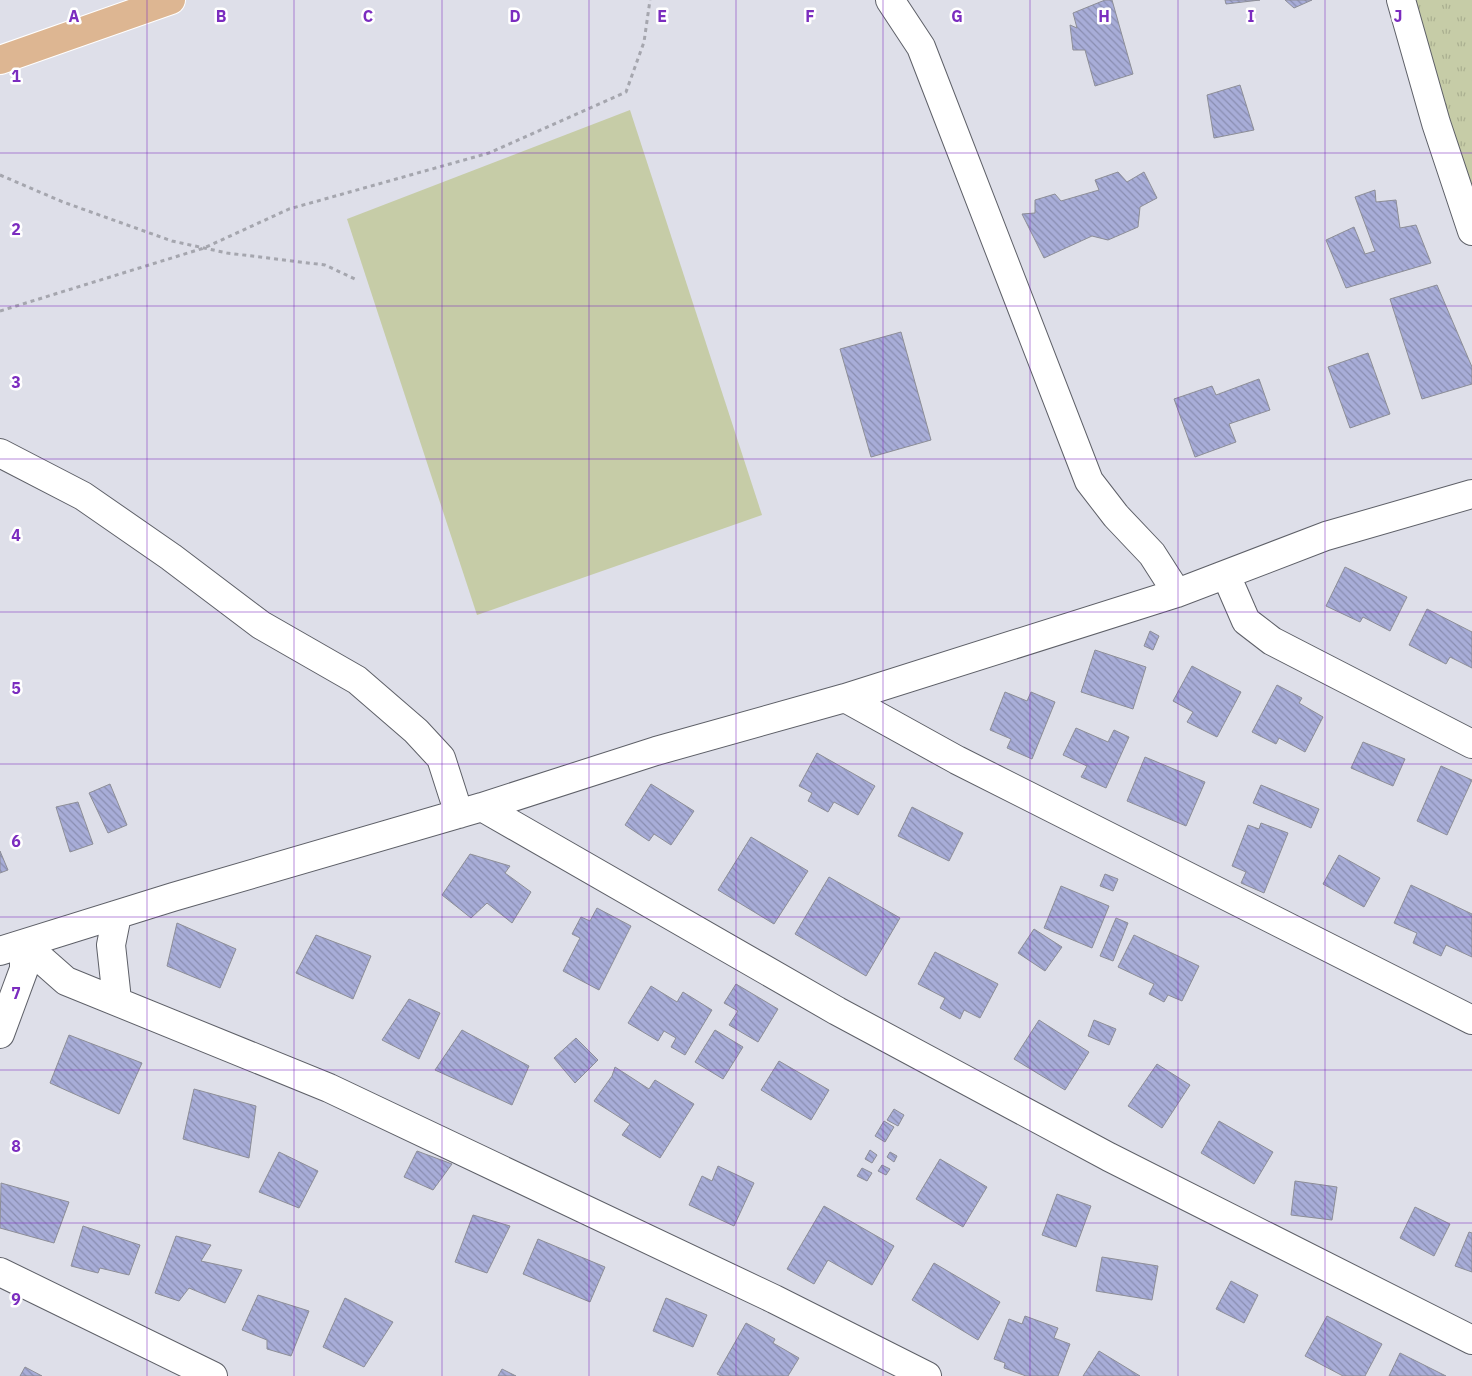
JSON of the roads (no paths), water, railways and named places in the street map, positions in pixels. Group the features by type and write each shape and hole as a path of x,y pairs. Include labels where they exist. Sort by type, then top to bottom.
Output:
{"main road":[{"path":"0,60 171,0"}],"street":[{"path":"890,0 921,46 1089,481 1116,516 1152,554 1176,593"},
{"path":"1401,0 1436,123 1472,231"},
{"path":"0,453 83,496 171,557 262,625 357,680 416,731 441,758 470,811 1100,1153 1472,1340"},
{"path":"12,948 117,915 470,811 656,751 845,698 1176,593 1326,536 1472,494"},
{"path":"1226,575 1246,621 1272,641 1472,744"},
{"path":"845,698 957,760 1472,1020"},
{"path":"117,915 111,945 117,1000"},
{"path":"12,948 66,981 117,1000 329,1088 756,1290 927,1376"},
{"path":"2,1020 18,991 24,969 12,948"},
{"path":"0,1272 213,1376"}]}
